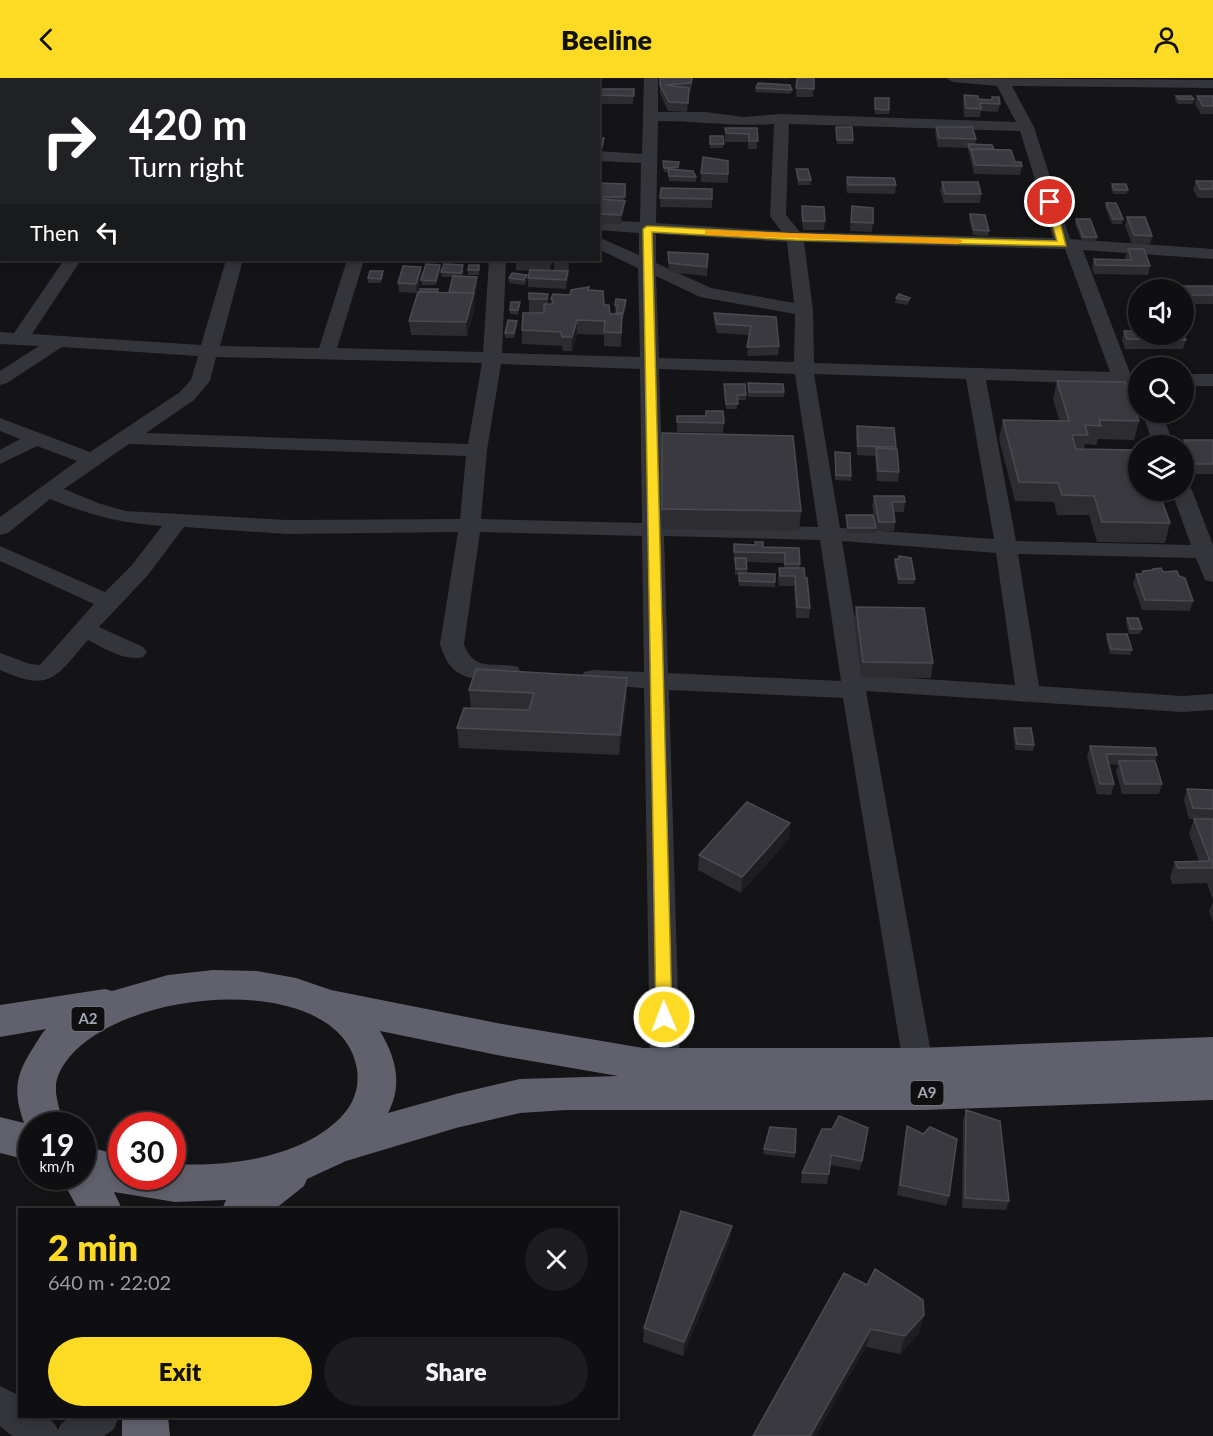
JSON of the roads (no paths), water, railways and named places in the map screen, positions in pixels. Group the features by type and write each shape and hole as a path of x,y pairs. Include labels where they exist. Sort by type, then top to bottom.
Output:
{"highway":[{"name":"A2","path":"0,1021 210,984 249,986 293,993 328,1005 352,1022 369,1046 378,1074 375,1101 362,1126 336,1146 297,1166 244,1208"},
{"name":"A2","path":"40,1112 37,1102 38,1074 52,1049 84,1021 131,999"},
{"name":"A9","path":"328,1005 502,1040 643,1064 918,1064 1213,1053"},
{"name":"A9","path":"336,1146 456,1111 520,1096 566,1093 923,1093 1213,1083"},
{"path":"0,1135 18,1140"},
{"name":"A2","path":"186,1184 242,1180 297,1166"},
{"path":"89,1190 100,1208"},
{"path":"145,1418 146,1436"}],"street":[{"path":"651,78 647,264 665,1065"},
{"path":"953,78 1213,84"},
{"path":"1002,80 1026,127 1068,244 1128,375"},
{"path":"651,116 705,117 744,122 782,119 1026,127"},
{"path":"782,119 778,216 795,237 804,309 804,369 853,686 918,1064"},
{"path":"600,156 650,159"},
{"path":"600,225 795,237 1068,244 1213,254"},
{"path":"600,243 706,293 804,309"},
{"path":"10,339 71,261"},
{"path":"0,528 48,490 129,438 188,396 200,381 235,261"},
{"path":"326,355 356,261"},
{"path":"498,261 492,358 477,450 470,525 452,644 456,657 464,667 475,671 532,675"},
{"path":"10,339 210,351 1128,379"},
{"path":"0,379 58,342"},
{"path":"975,375 1006,547 1028,693"},
{"path":"1194,380 1213,380"},
{"path":"0,424 94,460"},
{"path":"0,458 36,438"},
{"path":"129,438 477,450"},
{"path":"48,490 109,514 177,521 287,527 470,525 831,534 1006,547 1208,551"},
{"path":"1186,501 1208,551 1213,575"},
{"path":"0,661 28,673 38,674 48,671 108,602 140,570 177,521"},
{"path":"0,554 108,602"},
{"path":"84,630 135,652"},
{"path":"566,676 656,682 853,686 1028,693 1182,704 1213,702"},
{"path":"1182,704 1213,718"},
{"path":"0,1404 18,1418"},
{"path":"18,1418 42,1436"},
{"path":"74,1436 98,1418"}]}
